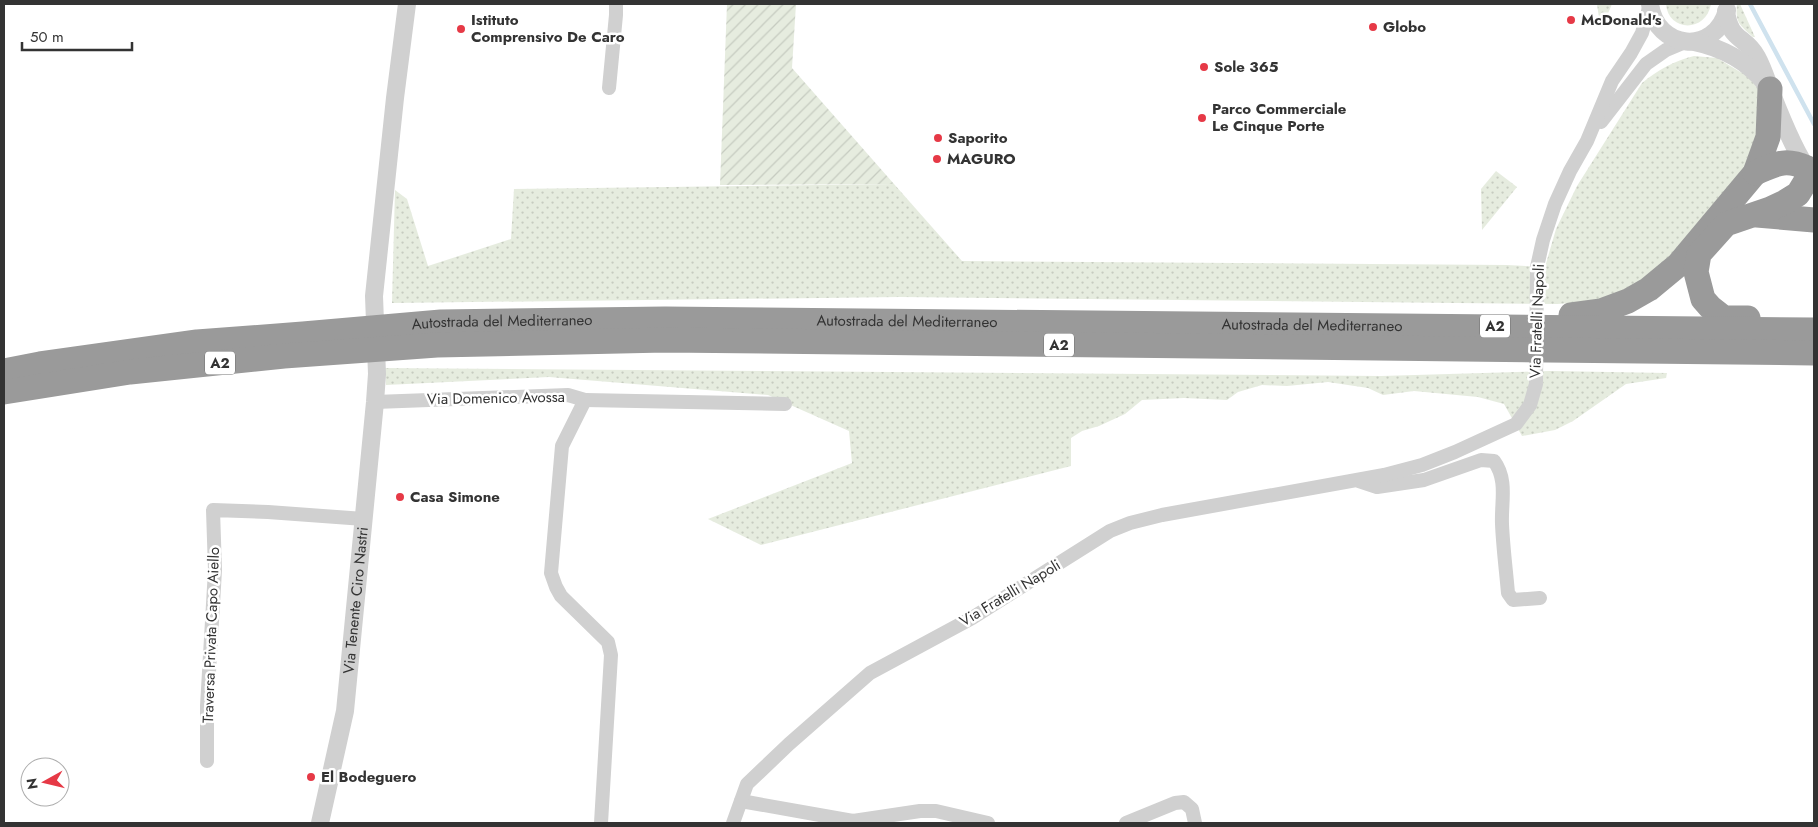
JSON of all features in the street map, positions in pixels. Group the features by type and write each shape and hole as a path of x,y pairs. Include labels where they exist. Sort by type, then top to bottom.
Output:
{"highway":[{"path":"1175,322 1246,315 1557,317 1601,311 1635,297 1678,265 1755,172 1768,137 1770,89"},
{"path":"1755,172 1785,161 1797,163 1811,172 1798,194 1770,209 1726,224 1699,254 1696,272 1703,299 1710,308 1724,318 1814,320"},
{"path":"1752,214 1785,219 1814,220"},
{"name":"Autostrada del Mediterraneo","path":"4,371 40,364 196,342 441,322 666,319 1175,322 1814,330"},
{"name":"Autostrada del Mediterraneo","path":"4,392 130,372 284,356 437,345 665,340 1814,354"},
{"path":"4,410 27,403 78,393 282,367 392,358 437,345"},
{"path":"1786,353 1807,362 1814,362"},
{"path":"4,366 40,364"}],"street":[{"name":"Via Tenente Ciro Nastri","path":"320,823 345,710 377,374 374,296 407,4"},
{"path":"609,88 616,4"},
{"path":"1650,4 1655,22 1660,30 1676,40 1712,46 1729,53 1745,62 1770,89"},
{"name":"Via Fratelli Napoli","path":"733,823 747,784 789,744 870,673 988,609 1110,531 1130,523 1162,515 1384,475 1422,465 1516,424 1530,405 1536,384 1537,267 1555,204 1570,171 1587,141 1612,81 1632,53 1642,33 1650,4"},
{"path":"1690,42 1712,35 1718,28 1727,8"},
{"path":"1727,8 1728,25 1733,33 1755,52 1790,134 1811,172"},
{"name":"Via Fratelli Napoli","path":"1587,141 1646,64 1666,50 1690,42"},
{"name":"Via Domenico Avossa","path":"375,402 568,395 585,400 562,446 552,573 561,596 608,642 611,654 601,823"},
{"path":"585,400 785,404"},
{"name":"Via Fratelli Napoli","path":"1356,480 1377,487 1424,480 1481,460 1494,461 1499,468 1503,483 1502,522 1508,593 1513,600 1540,598"},
{"name":"Traversa Privata Capo Aiello","path":"207,761 207,706 215,570 213,510 364,519"},
{"path":"741,801 853,822 920,811 936,811 988,823"},
{"path":"1126,823 1175,803 1184,802 1192,809 1194,823"}],"shaded area":[{"path":"727,4 796,4 792,68 894,184 720,185"},
{"path":"1597,4 1612,4 1603,25 1600,25"},
{"path":"1666,4 1711,4 1708,13 1702,20 1695,24 1687,25 1673,20 1668,13"},
{"path":"1737,4 1740,4 1755,37 1739,23"},
{"path":"1694,56 1717,58 1742,73 1746,73 1756,83 1762,102 1754,160 1669,262 1615,300 1557,304 900,297 392,303 395,190 407,199 428,266 511,239 514,189 894,184 962,261 1507,265 1545,267 1556,229 1577,186 1642,83 1667,66"},
{"path":"1496,171 1517,187 1482,230 1481,189"},
{"path":"385,368 1381,376 1550,371 1667,373 1666,378 1626,384 1573,421 1555,430 1522,436 1504,404 1478,397 1414,391 1383,395 1368,388 1328,382 1287,386 1262,385 1238,392 1227,400 1184,398 1142,400 1125,414 1099,426 1082,431 1071,438 1071,466 761,545 708,519 852,463 849,431 768,395 549,377 386,385"}],"waterway":[{"path":"1750,4 1814,124"}],"place":[{"name":"McDonald's","path":"1571,20"},
{"name":"Globo","path":"1373,27"},
{"name":"Istituto Comprensivo De Caro","path":"461,29"},
{"name":"Sole 365","path":"1204,67"},
{"name":"Parco Commerciale Le Cinque Porte","path":"1202,118"},
{"name":"Saporito","path":"938,138"},
{"name":"MAGURO","path":"937,159"},
{"name":"Casa Simone","path":"400,497"},
{"name":"El Bodeguero","path":"311,777"}]}
